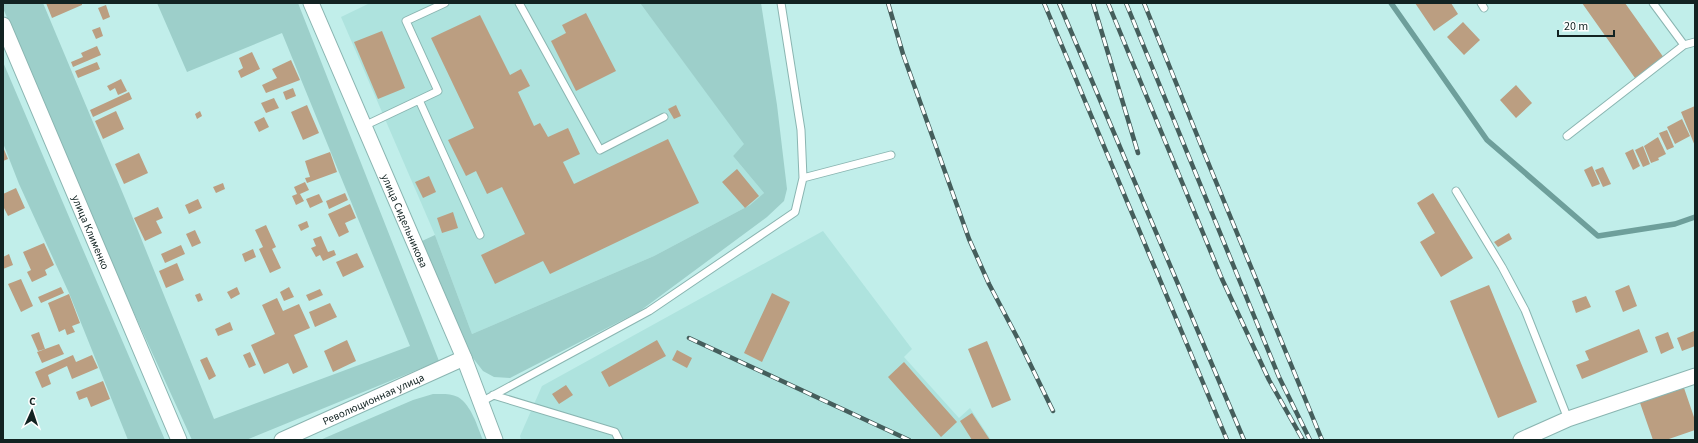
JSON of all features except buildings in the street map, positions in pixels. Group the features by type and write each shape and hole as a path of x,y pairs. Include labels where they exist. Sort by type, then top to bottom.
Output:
{"street":[{"name":"улица Сидельникова","path":"311,3 464,358 487,399 495,440"},
{"name":"улица Клименко","path":"3,25 179,440"},
{"name":"Революционная улица","path":"282,440 464,358"},
{"path":"1521,440 1568,419 1695,376"}],"lane":[{"path":"364,126 438,91 406,21 445,3"},
{"path":"519,3 600,150 664,117"},
{"path":"487,399 649,311 795,212 803,178 801,130 781,3"},
{"path":"1653,3 1684,45"},
{"path":"1567,136 1684,45 1695,42"},
{"path":"419,100 480,235"},
{"path":"803,178 892,155"},
{"path":"1456,191 1502,267 1525,310 1568,419"},
{"path":"487,399 615,432 619,440"}],"shaded area":[{"path":"370,3 640,3 745,144 733,156 764,193 750,205 654,256 472,334 435,235 341,17"},
{"path":"823,231 912,349 904,357 959,418 970,408 991,440 521,440 520,436 542,386"}],"green space":[{"path":"3,3 43,3 126,201 214,419 410,346 282,33 187,72 157,3 298,3 439,361 246,440 192,440 87,210 3,8"},
{"path":"640,3 761,3 777,105 787,189 784,201 767,217 640,311 510,378 494,377 483,371 469,353 422,241 435,235 472,334 654,256 750,205 764,193 733,156 744,144"},
{"path":"3,62 165,440 128,440 69,293 19,184 3,143"},
{"path":"433,394 452,395 463,401 474,417 483,440 320,440 413,400"}],"waterway":[{"path":"1391,3 1487,140 1598,236 1675,224 1695,217"}],"railway":[{"path":"888,3 903,54 969,239 989,284 1053,411"},
{"path":"1044,3 1227,440"},
{"path":"1059,3 1244,440"},
{"path":"1093,3 1138,153"},
{"path":"1108,3 1222,279 1269,380 1303,440"},
{"path":"1126,3 1279,377 1310,440"},
{"path":"1144,3 1322,440"},
{"path":"689,338 909,440"}]}
